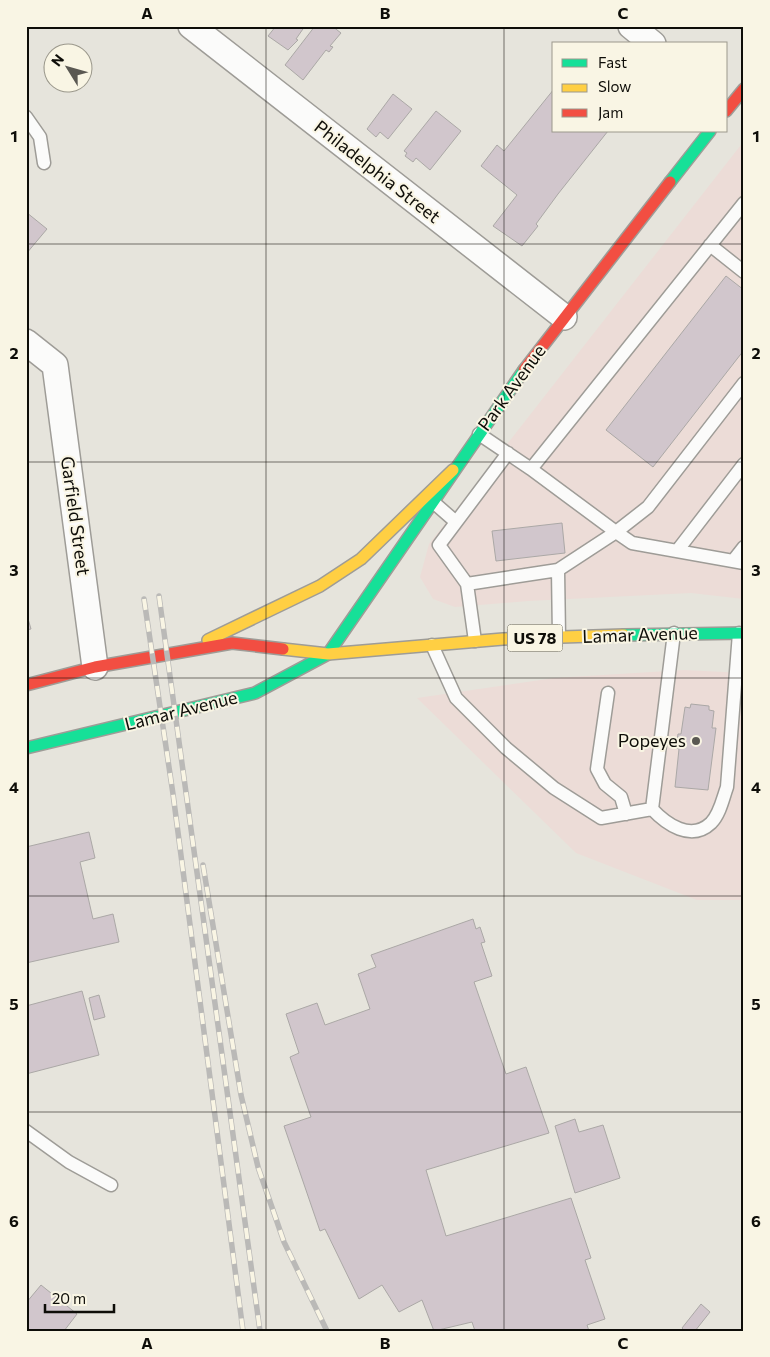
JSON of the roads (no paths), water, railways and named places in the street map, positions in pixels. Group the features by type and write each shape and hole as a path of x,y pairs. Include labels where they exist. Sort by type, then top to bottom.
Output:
{"main road":[{"name":"Park Avenue","path":"328,654 453,470 564,317 709,132"},
{"path":"181,652 320,586 361,559 453,470"},
{"name":"Lamar Avenue","path":"26,685 95,667 232,643 328,654 475,641 674,633 741,633"},
{"name":"Lamar Avenue","path":"26,748 255,693 328,654"}],"street":[{"name":"Philadelphia Street","path":"191,26 564,317"},
{"path":"631,26 651,42"},
{"name":"Garfield Street","path":"26,342 56,366 95,667"}],"lane":[{"path":"26,117 40,137 44,164"},
{"path":"531,469 744,203"},
{"path":"710,245 744,272"},
{"path":"467,584 558,570 616,532 648,508 744,383"},
{"path":"479,434 531,469 632,543 738,562 744,547"},
{"path":"475,641 467,584 439,545 508,453"},
{"path":"677,551 744,464"},
{"path":"432,501 456,522"},
{"path":"558,570 559,637"},
{"path":"652,809 674,633"},
{"path":"652,809 665,823 682,830 697,830 710,823 720,807 727,787 741,633"},
{"path":"432,645 456,698 506,748 554,788 601,818 652,809"},
{"path":"608,693 598,769 605,784 621,797 626,814"},
{"path":"26,1131 69,1162 111,1184"}],"railway":[{"path":"159,596 260,1331"},
{"path":"144,599 173,794 243,1331"},
{"path":"203,865 241,1095 258,1167 284,1242 327,1331"}],"place":[{"name":"Popeyes","path":"696,741"}]}
